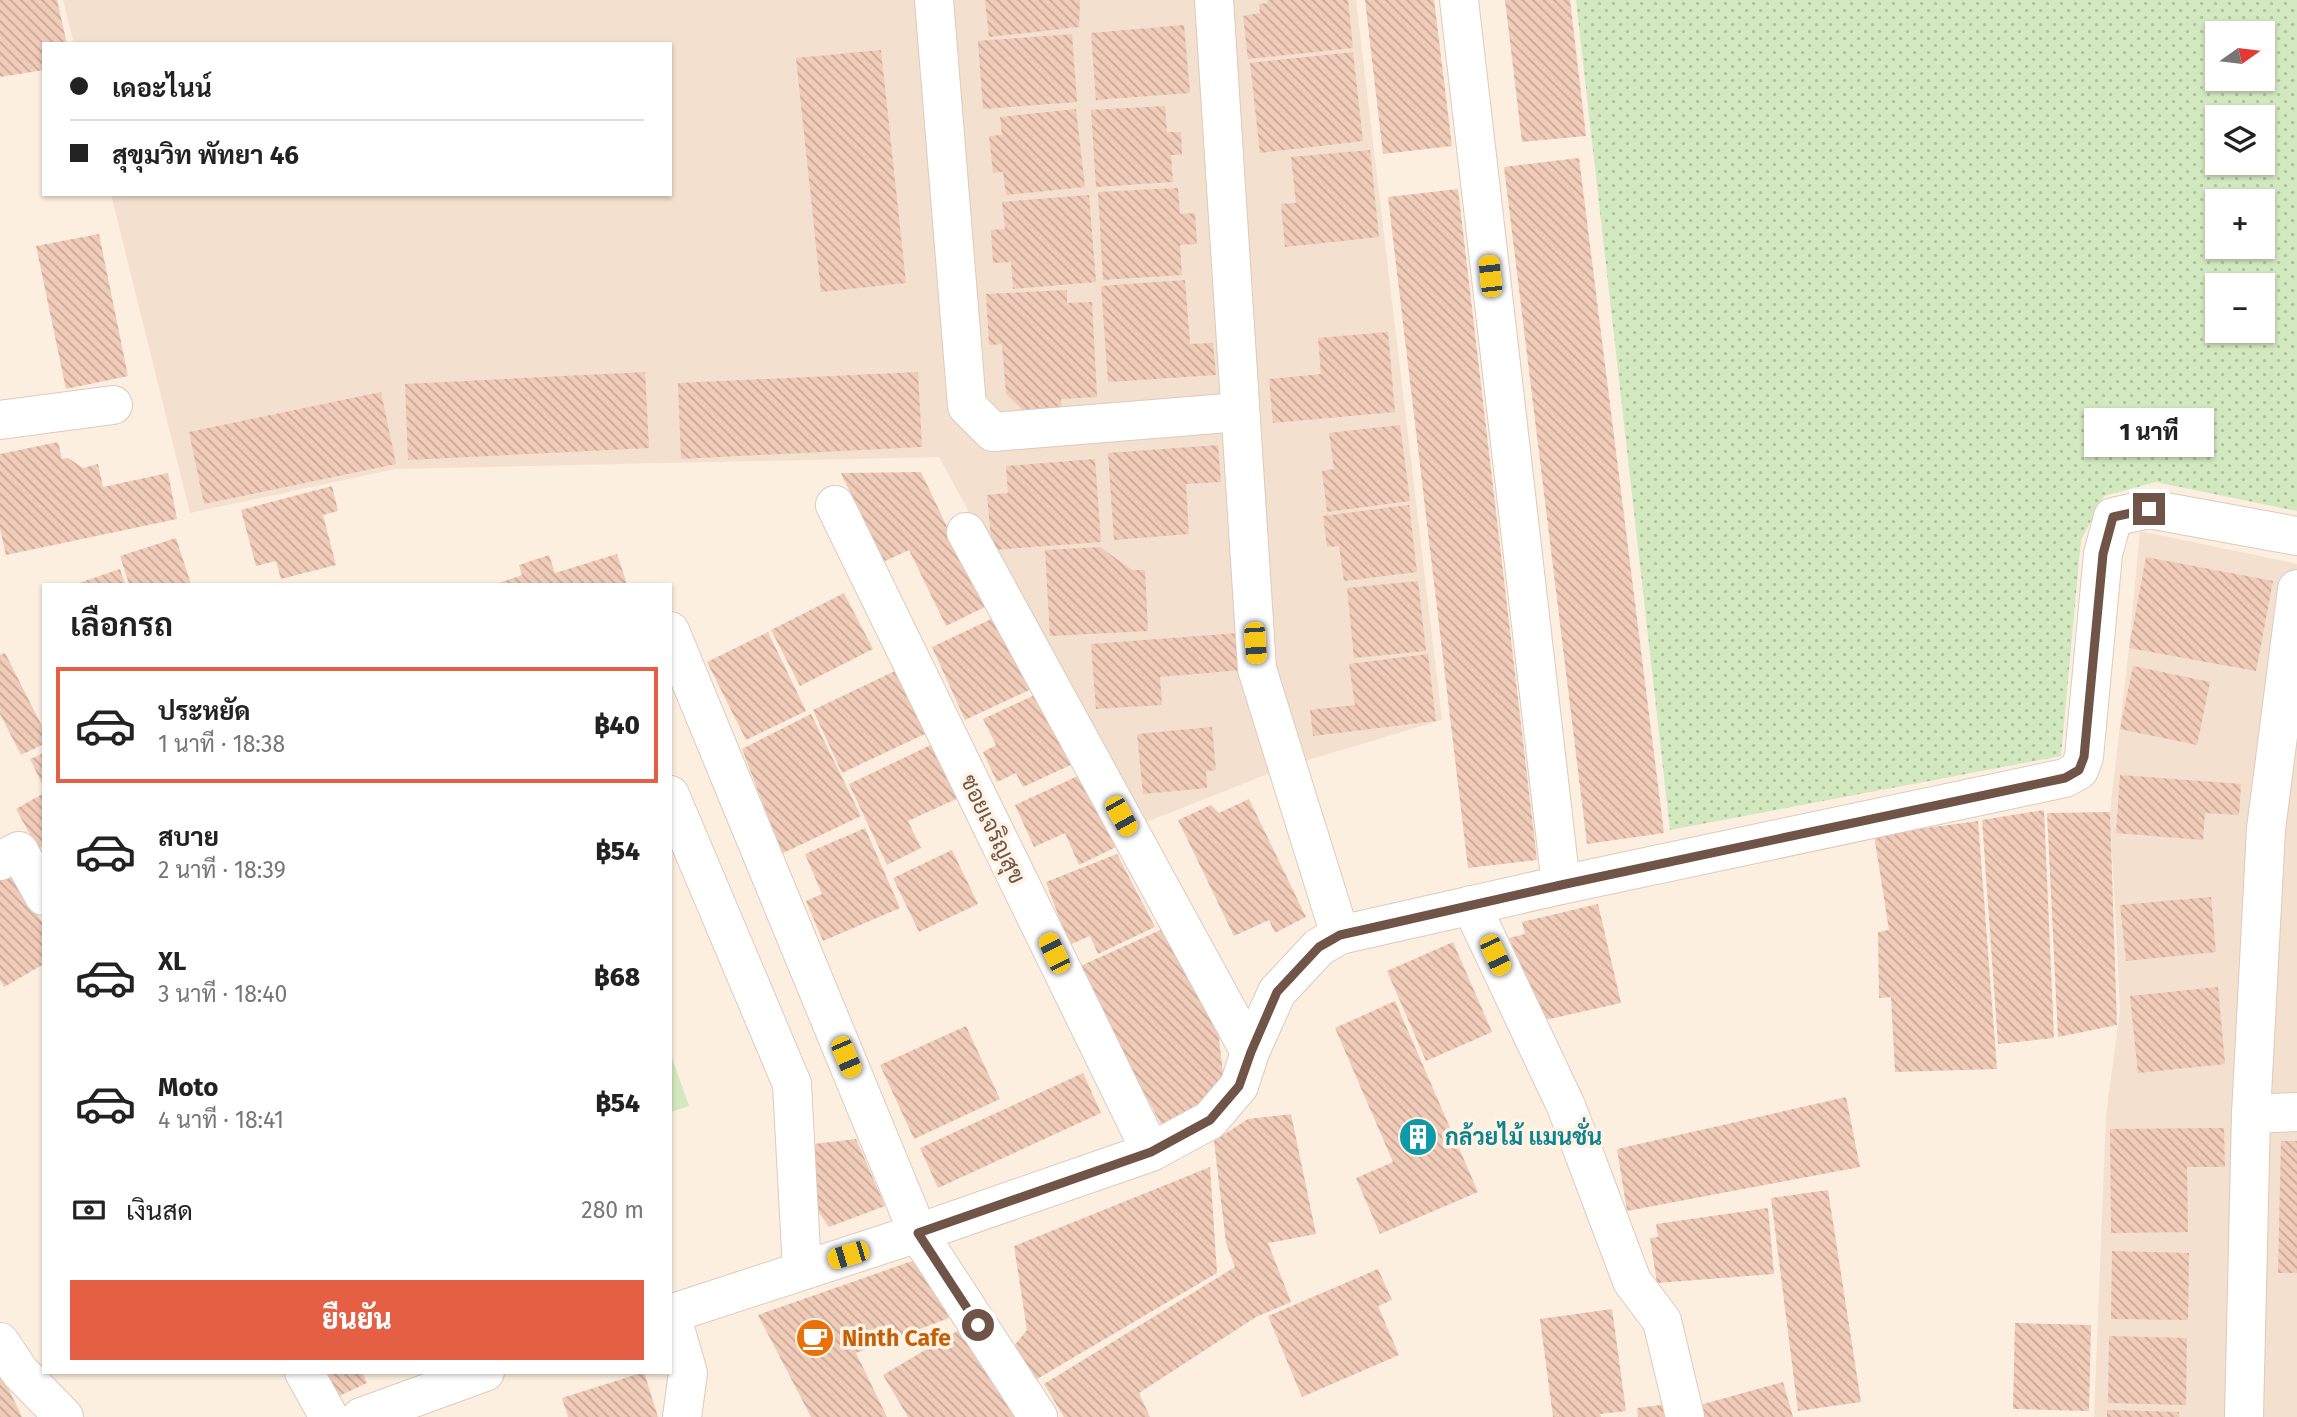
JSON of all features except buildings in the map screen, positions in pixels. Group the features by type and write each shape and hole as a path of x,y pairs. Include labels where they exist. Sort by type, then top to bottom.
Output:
{"street":[{"path":"934,0 967,406 993,432 1240,412"},
{"path":"1214,0 1257,669 1340,935"},
{"path":"1459,0 1561,885"},
{"path":"0,420 113,405"},
{"name":"ซอยเจริญสุข","path":"835,505 1151,1152"},
{"path":"672,1314 918,1233 1151,1152 1210,1120 1239,1086 1277,992 1319,947 1340,935 2065,778 2079,770 2084,757 2103,554 2113,517 2149,509 2297,536"},
{"path":"966,531 1251,1052"},
{"path":"2244,1417 2251,1114 2282,828 2297,589"},
{"path":"672,636 918,1233 1038,1417"},
{"path":"672,800 792,1084 802,1270"},
{"path":"0,861 19,851 42,892"},
{"path":"1471,905 1566,1107 1632,1281 1662,1321 1685,1417"},
{"path":"2251,1114 2297,1112"},
{"path":"672,1317 688,1373 682,1417"},
{"path":"0,1342 20,1371 64,1417"},
{"path":"305,1374 329,1417"},
{"path":"361,1417 444,1378 471,1374"}],"shaded area":[{"path":"63,0 1356,0 1442,720 1288,766 1139,825 939,457 395,469 190,513 111,196 672,196 672,42 74,42"},
{"path":"2140,531 2297,564 2297,1417 2094,1417 2106,1116 2120,1010 2110,812"}],"green space":[{"path":"1576,0 2297,0 2297,511 2156,482 2104,496 2081,540 2061,756 1670,830"},
{"path":"672,1058 689,1106 672,1111"}],"place":[{"name":"กล้วยไม้ แมนชั่น","path":"1418,1137"},
{"name":"Ninth Cafe","path":"815,1338"}],"route":[{"path":"978,1325 918,1233 1151,1152 1210,1120 1239,1086 1277,992 1319,947 1340,935 2065,778 2079,770 2084,757 2103,554 2113,517 2149,509"}]}
